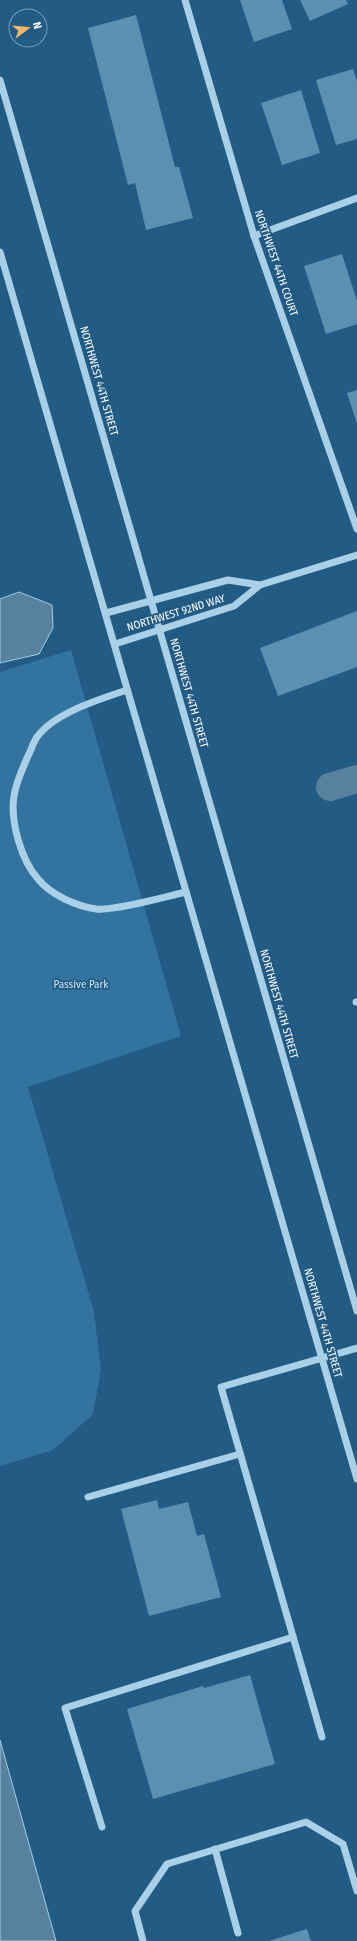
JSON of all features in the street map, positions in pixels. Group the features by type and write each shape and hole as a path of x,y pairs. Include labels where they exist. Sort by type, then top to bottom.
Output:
{"street":[{"name":"NORTHWEST 44TH COURT","path":"185,0 254,236 357,529"},
{"name":"NORTHWEST 44TH STREET","path":"0,80 357,1311"},
{"path":"254,236 357,198"},
{"name":"NORTHWEST 44TH STREET","path":"0,252 357,1479"},
{"name":"NORTHWEST 92ND WAY","path":"115,644 234,606 260,585 357,555"},
{"name":"NORTHWEST 92ND WAY","path":"106,613 228,580 260,585"},
{"path":"127,690 78,708 52,723 37,737 18,777 14,797 14,825 19,842 29,865 38,879 51,891 76,904 98,909 116,907 186,892"},
{"path":"322,1737 221,1387 357,1348"},
{"path":"88,1498 240,1454"},
{"path":"102,1827 65,1708 293,1637"},
{"path":"143,1941 135,1911 167,1864 306,1822 342,1844 357,1891"},
{"path":"215,1849 238,1933"}],"green space":[{"name":"Passive Park","path":"71,650 181,1036 28,1087 94,1312 101,1370 93,1414 53,1450 0,1466 0,672"}],"shaded area":[{"path":"19,592 52,605 53,628 39,654 0,663 0,599"},
{"path":"0,1740 56,1941 0,1941"}],"building":[{"path":"240,0 282,0 292,29 254,42"},
{"path":"300,0 346,0 348,4 310,21"},
{"path":"136,15 175,167 179,167 193,218 146,230 135,183 128,185 88,28"},
{"path":"353,69 357,81 357,139 336,145 316,80"},
{"path":"301,90 320,153 282,165 261,103"},
{"path":"342,254 357,301 357,324 326,334 304,266"},
{"path":"357,390 357,424 347,393"},
{"path":"357,611 357,667 278,696 260,648"},
{"path":"157,1500 159,1509 188,1502 197,1536 204,1534 221,1597 149,1616 121,1509"},
{"path":"250,1675 275,1764 153,1799 127,1709 203,1686 204,1688"},
{"path":"307,1929 311,1941 269,1941"}],"waterway":[{"path":"330,787 357,779"}]}
